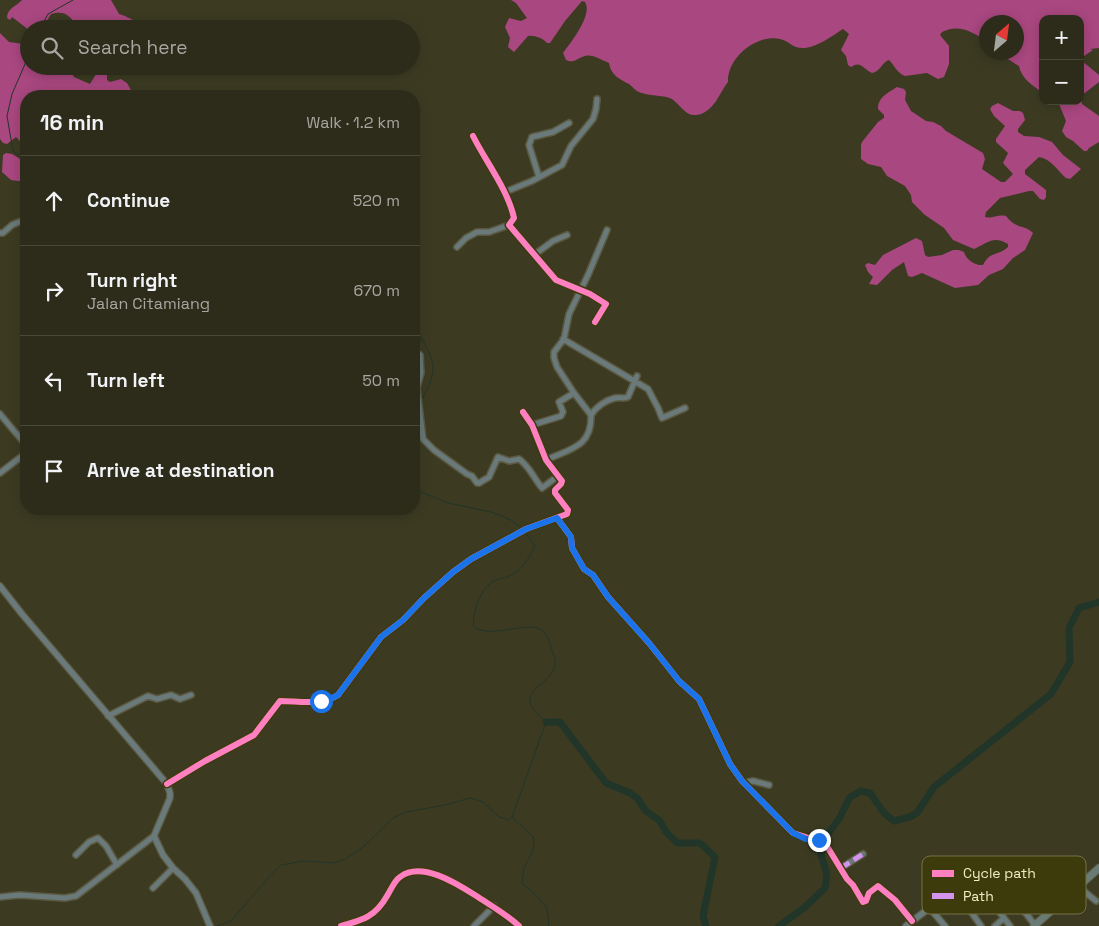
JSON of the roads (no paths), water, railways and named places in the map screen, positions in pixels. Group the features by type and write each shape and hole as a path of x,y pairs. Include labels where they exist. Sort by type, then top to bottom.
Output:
{"main road":[{"path":"1086,880 1099,868"},
{"path":"1038,925 1050,914"}],"street":[{"path":"505,192 539,177 563,163 571,146 582,134 595,114 598,99"},
{"path":"539,177 529,144 532,137 553,132 569,123"},
{"path":"457,246 477,232 489,232 509,225 514,218 505,192 473,136"},
{"path":"0,233 20,222"},
{"path":"509,225 556,280 581,290 606,304 594,322"},
{"path":"546,460 571,450 582,442 589,432 591,415 574,393 554,358 554,352 563,339 569,314 607,230"},
{"path":"534,255 553,241 567,235"},
{"path":"563,339 636,378 650,391 662,418 685,408"},
{"path":"420,355 420,370"},
{"path":"591,415 606,401 628,397 636,378"},
{"path":"532,425 561,416 563,412 559,402 574,393"},
{"path":"167,784 254,735 280,701 321,701 338,695 381,637 403,620 453,572 471,559 526,529 568,512 555,493 555,490 562,484 546,460 532,425 523,412"},
{"path":"0,414 20,438"},
{"path":"420,414 423,439 434,450 472,476 479,483 489,477 498,457 508,461 518,459 528,465 533,477 542,488 558,476"},
{"path":"0,473 20,458"},
{"path":"557,518 571,537 572,548 584,569 593,575 608,597 649,643 679,681 699,699 730,764 743,783 791,831 806,839 819,840 825,843 847,879 854,885 863,902 866,902 871,892 879,886 895,900 912,921"},
{"path":"0,586 167,784 170,793 170,798 154,836 76,896 65,898 19,895 0,898"},
{"path":"108,716 148,696 157,699 171,695 180,699 191,695"},
{"path":"743,783 753,781 769,785"},
{"path":"154,836 163,855 173,868 186,879 196,893 210,926"},
{"path":"76,855 89,842 98,838 106,846 117,865"},
{"path":"841,868 863,854"},
{"path":"153,888 173,868"},
{"path":"341,926 357,922 375,914 397,879 402,875 421,872 444,878 494,906 519,926"},
{"path":"1086,892 1096,901"},
{"path":"474,926 494,906"},
{"path":"906,926 922,913"},
{"path":"934,914 945,926"},
{"path":"973,914 981,926"},
{"path":"1001,914 1010,926"},
{"path":"1029,914 1038,925"},
{"path":"995,926 1004,918"}],"waterway":[{"path":"45,20 48,14 73,0"},
{"path":"20,75 12,94 7,116 13,151 20,156"},
{"path":"420,336 426,346 433,367 430,384 421,400"},
{"path":"420,491 448,503 491,512 511,520 522,529"},
{"path":"525,532 535,546 530,556 512,575 488,585 478,603 473,622 474,627 491,631 530,627 538,628 547,636 555,659 552,672 531,695 530,702 535,711 546,722 512,817 534,838 533,850 524,868 522,883 547,908 549,926"},
{"path":"779,926 805,907 825,888 827,874 821,855 824,839 839,819 850,797 861,791 870,793 884,813 894,821 917,813 934,787 1051,694 1070,662 1069,628 1079,608 1099,602"},
{"path":"546,722 560,722 606,783 637,798 646,811 660,821 666,832 677,843 700,843 715,857 703,916 706,926"},
{"path":"217,926 231,921 281,865 304,861 333,863 345,859 363,847 393,818 406,812 470,798 483,802 499,817 509,820 512,817"}]}
